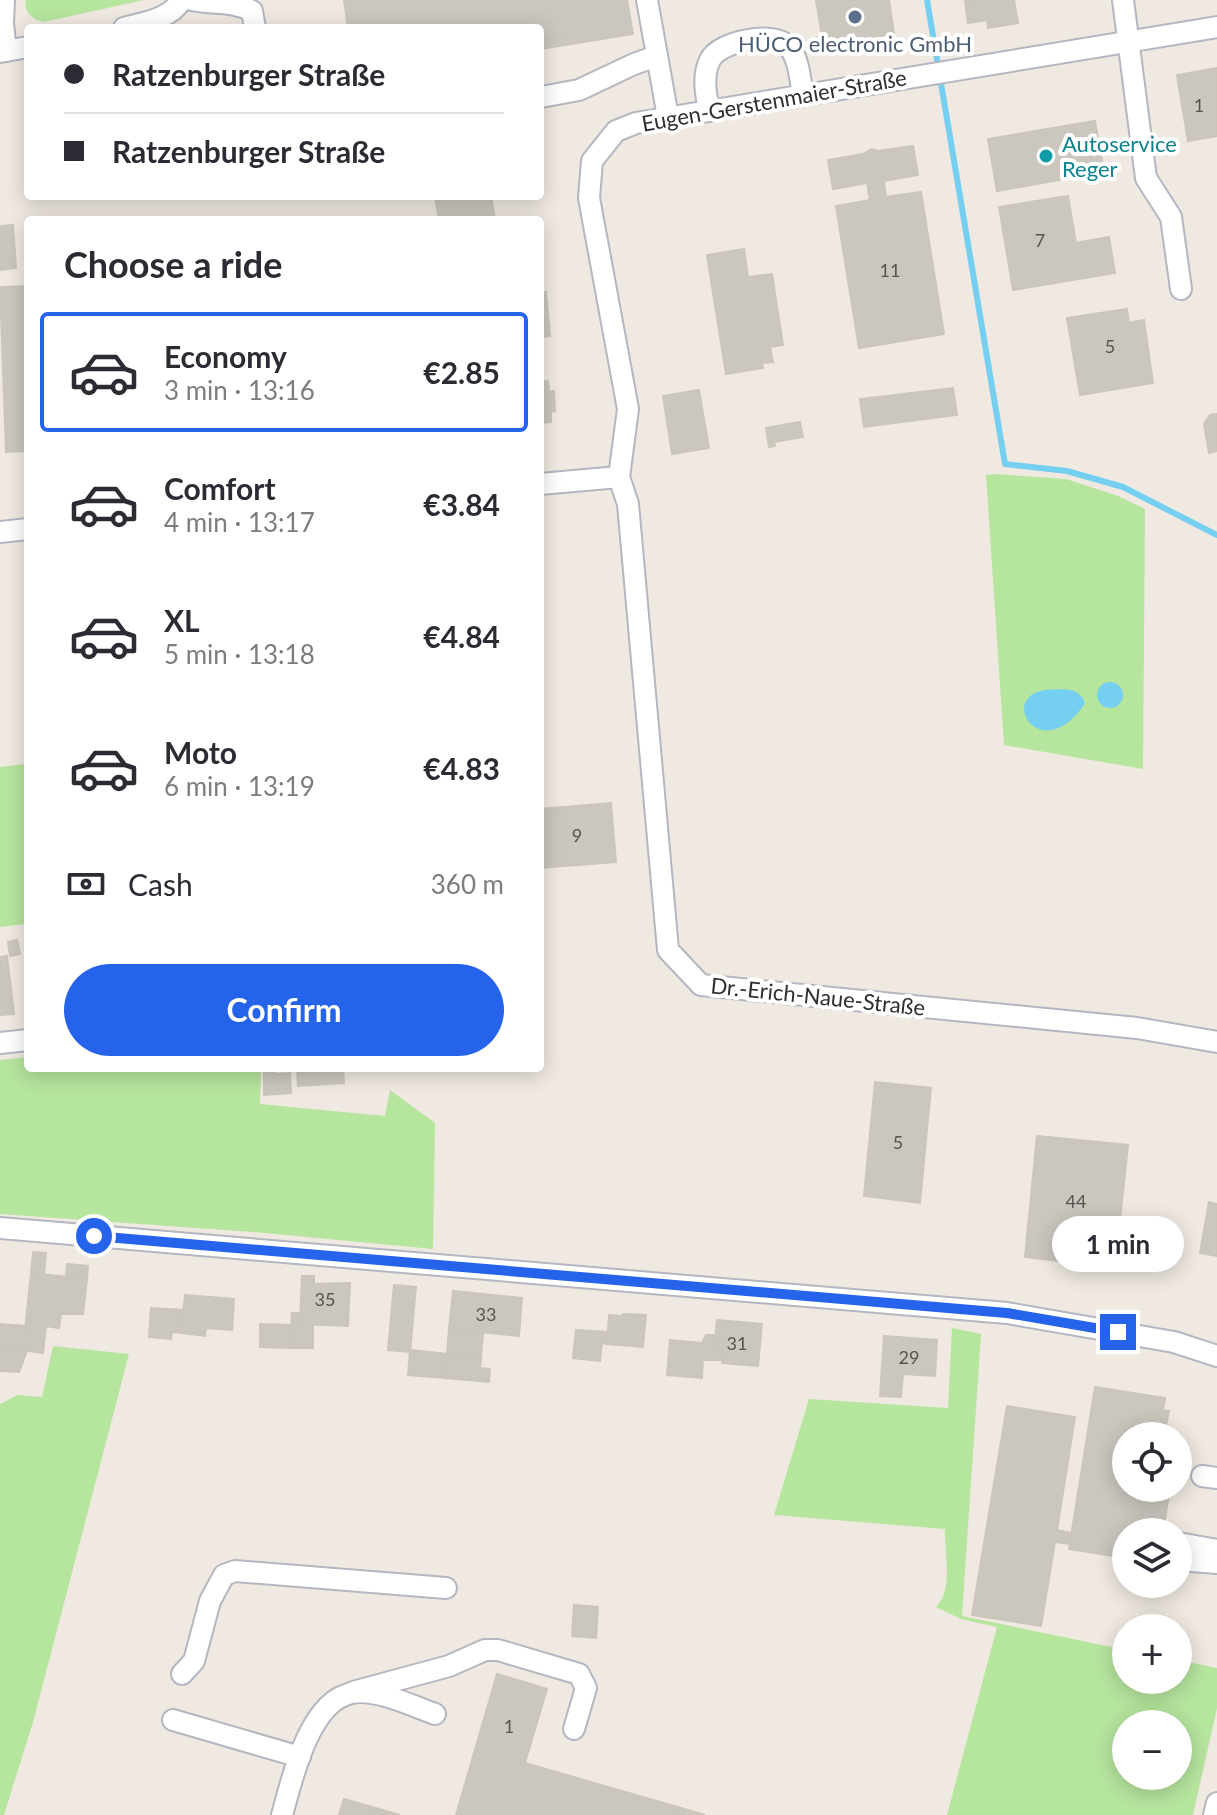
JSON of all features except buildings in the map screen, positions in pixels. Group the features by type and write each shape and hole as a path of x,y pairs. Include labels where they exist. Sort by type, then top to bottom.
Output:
{"street":[{"path":"4,0 3,52 24,48"},
{"path":"139,24 162,18 176,10 182,0"},
{"path":"192,0 238,2 252,11 254,24"},
{"path":"647,0 668,117"},
{"path":"1123,0 1146,178 1171,217 1181,289"},
{"name":"Eugen-Gerstenmaier-Straße","path":"619,477 628,409 589,198 592,161 616,131 636,123 668,117 1217,27"},
{"path":"709,111 706,77 709,62 717,50 769,37 786,43 796,57 803,95"},
{"path":"544,96 579,90 657,56"},
{"path":"544,484 619,477"},
{"name":"Dr.-Erich-Naue-Straße","path":"619,477 628,504 668,950 701,985 1137,1028 1217,1042"},
{"path":"0,532 24,529"},
{"path":"0,1043 24,1040"},
{"path":"0,1228 1007,1313 1174,1342 1217,1356"},
{"path":"1174,1342 1217,1339"},
{"path":"1192,1546 1217,1550"},
{"path":"1192,1562 1217,1563"},
{"path":"182,1674 194,1661 210,1601 224,1575 235,1571 446,1588"},
{"path":"282,1815 300,1757 314,1725 331,1702 353,1692 449,1666 485,1650 498,1650 579,1674 586,1688 574,1729"},
{"path":"353,1692 380,1695 435,1714"},
{"path":"173,1720 300,1757"},
{"path":"1214,1815 1217,1803"}],"green space":[{"path":"26,0 144,0 44,22 30,15"},
{"path":"986,475 1066,479 1118,496 1145,509 1143,769 1004,745"},
{"path":"24,764 24,924 0,927 0,767"},
{"path":"24,1057 24,1072 261,1072 260,1104 385,1116 390,1090 435,1123 433,1249 253,1232 0,1214 0,1060"},
{"path":"952,1328 981,1334 962,1616 1112,1647 1112,1694 1192,1694 1192,1663 1217,1668 1217,1708 1193,1815 947,1815 997,1627 961,1619 936,1607 945,1591 945,1529 774,1515 809,1399 948,1408"},
{"path":"53,1346 129,1354 33,1722 4,1815 0,1815 0,1404 18,1395 42,1397"}],"water":[{"path":"1110,682 1119,686 1123,695 1119,704 1110,708 1101,704 1097,695 1101,686"},
{"path":"1045,690 1074,691 1085,703 1069,721 1054,730 1041,730 1031,724 1025,715 1025,705 1031,696"}],"waterway":[{"path":"927,0 1005,464 1067,471 1123,487 1217,535"}],"place":[{"name":"HÜCO electronic GmbH","path":"855,17"},
{"name":"Autoservice Reger","path":"1046,156"}],"route":[{"path":"94,1236 1007,1313 1118,1332"}]}
